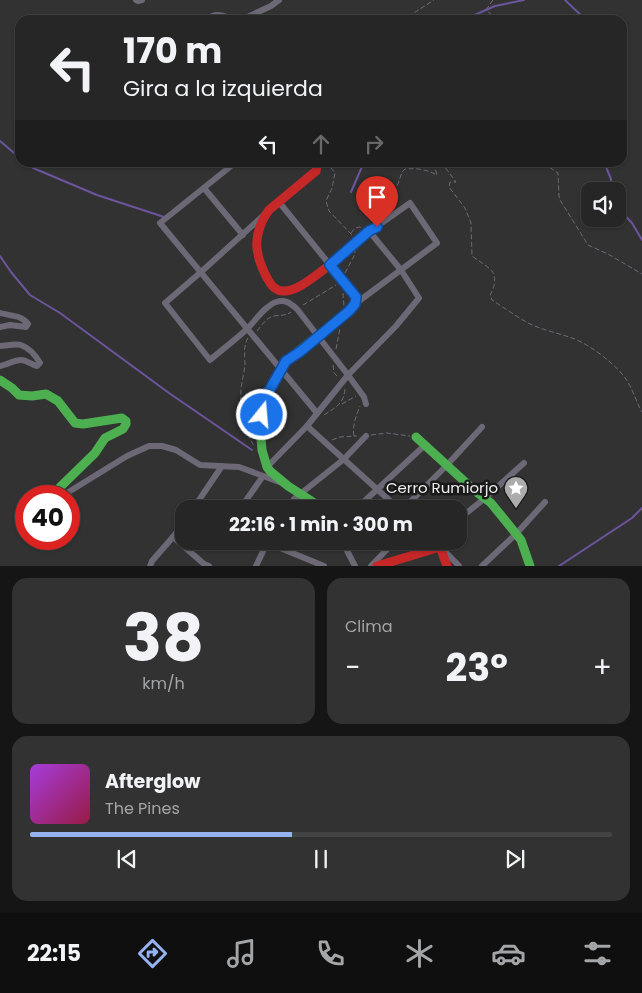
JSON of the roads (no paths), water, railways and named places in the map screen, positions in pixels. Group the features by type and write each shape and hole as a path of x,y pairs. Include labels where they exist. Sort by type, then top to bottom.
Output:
{"street":[{"path":"136,0 142,0"},
{"path":"252,15 279,0"},
{"path":"230,167 160,223 317,412"},
{"path":"317,167 316,171 278,202 165,303 210,360 248,328 269,306 276,302 290,302 348,375 364,399"},
{"path":"204,188 242,235"},
{"path":"278,202 356,297 355,304"},
{"path":"267,213 261,223 256,248 258,259 273,288 283,292 294,290 330,265 367,233 410,203 436,243 355,304 349,311 286,361 281,369 265,401 260,427 262,450 268,467 273,474 288,486"},
{"path":"268,467 307,426 348,375 396,326 418,300 418,296 401,270 367,233"},
{"path":"0,313 19,317 26,320 28,324 26,327 10,325 0,327"},
{"path":"0,346 21,345 27,348 40,363 37,366 24,360 19,360 0,366"},
{"path":"0,380 19,395 46,394 58,402 75,423 83,424 122,418 126,421 123,429 105,438 95,453 63,485"},
{"path":"307,426 389,500"},
{"path":"413,500 482,427"},
{"path":"293,500 344,459 366,436"},
{"path":"416,437 490,504 521,540 530,566"},
{"path":"365,500 425,445"},
{"path":"80,485 127,456 149,446 162,446 176,450 200,465 239,467 288,486 310,500"},
{"path":"467,513 524,463"},
{"path":"199,500 222,466"},
{"path":"246,500 263,476"},
{"path":"482,566 516,534 545,502"},
{"path":"150,566 152,560 175,534"},
{"path":"173,537 204,564 209,566"},
{"path":"256,566 263,550"},
{"path":"285,550 324,566"},
{"path":"347,550 355,566"},
{"path":"372,566 387,550"},
{"path":"377,566 421,550"},
{"path":"440,550 447,566"},
{"path":"444,550 459,566"}],"waterway":[{"path":"475,15 495,6 524,0"},
{"path":"565,0 581,15"},
{"path":"0,141 15,154"},
{"path":"32,167 97,195 164,217"},
{"path":"351,192 362,167"},
{"path":"606,167 611,182"},
{"path":"626,217 642,240"},
{"path":"0,256 30,295 60,313 169,393 252,450"},
{"path":"559,566 632,518 642,508"}],"place":[{"name":"Cerro Rumiorjo","path":"516,509"}]}
